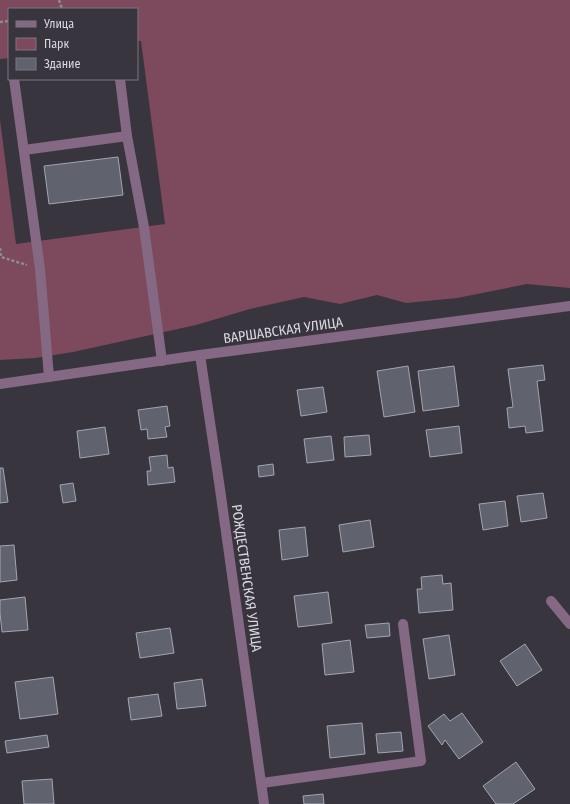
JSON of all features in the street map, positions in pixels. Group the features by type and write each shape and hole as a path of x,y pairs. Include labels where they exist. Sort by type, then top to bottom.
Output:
{"street":[{"path":"14,80 40,269 49,377"},
{"path":"120,80 127,136 144,227 162,361"},
{"path":"24,150 127,136"},
{"name":"ВАРШАВСКАЯ УЛИЦА","path":"0,384 200,355 570,306"},
{"name":"РОЖДЕСТВЕНСКАЯ УЛИЦА","path":"200,355 264,804"},
{"path":"551,601 570,624"},
{"path":"262,783 421,761 403,624"}],"path":[{"path":"0,248 1,256 40,269"}],"green space":[{"path":"0,0 570,0 570,288 527,284 457,298 406,303 377,295 340,304 304,297 250,309 196,325 73,352 35,358 0,360 0,120 16,244 165,224 141,41 138,41 138,8 8,8 8,58 0,59"}],"building":[{"path":"118,157 123,195 49,204 44,166"},
{"path":"543,365 545,380 537,381 543,431 526,433 525,426 509,428 507,408 513,407 508,369"},
{"path":"408,366 415,412 384,417 377,371"},
{"path":"454,366 459,406 423,411 418,371"},
{"path":"323,387 327,412 301,416 297,390"},
{"path":"167,406 170,426 165,427 167,437 148,439 147,429 141,430 138,410"},
{"path":"459,426 462,453 430,457 426,430"},
{"path":"105,427 109,454 80,458 77,431"},
{"path":"369,435 371,455 345,457 344,437"},
{"path":"331,436 334,460 307,463 304,439"},
{"path":"167,455 168,468 173,467 175,482 148,485 147,471 151,471 149,457"},
{"path":"273,464 274,475 259,477 258,466"},
{"path":"0,468 3,468 8,502 0,503"},
{"path":"73,483 76,501 63,503 60,485"},
{"path":"543,493 547,518 521,522 517,496"},
{"path":"505,501 508,526 483,530 479,504"},
{"path":"370,520 374,547 343,552 339,525"},
{"path":"305,527 308,556 282,560 279,530"},
{"path":"14,545 17,580 0,582 0,546"},
{"path":"442,575 443,584 451,583 453,610 419,613 417,589 422,589 421,577"},
{"path":"328,592 332,623 298,627 294,596"},
{"path":"25,597 28,630 2,632 0,600"},
{"path":"389,623 390,636 367,638 365,625"},
{"path":"170,628 174,653 140,658 136,633"},
{"path":"449,635 455,675 429,679 423,639"},
{"path":"350,640 354,672 325,675 322,644"},
{"path":"525,644 542,670 517,686 500,661"},
{"path":"53,677 58,714 20,719 15,682"},
{"path":"202,679 206,706 177,709 174,683"},
{"path":"158,694 162,716 131,720 128,698"},
{"path":"462,713 483,742 459,759 445,740 442,745 428,726 444,714 450,721"},
{"path":"362,723 365,754 330,758 327,726"},
{"path":"401,732 403,751 378,753 376,734"},
{"path":"47,735 49,747 7,753 5,741"},
{"path":"516,762 535,789 513,804 496,804 483,786"},
{"path":"52,779 54,804 24,804 22,781"},
{"path":"323,794 324,804 304,804 303,796"}]}
